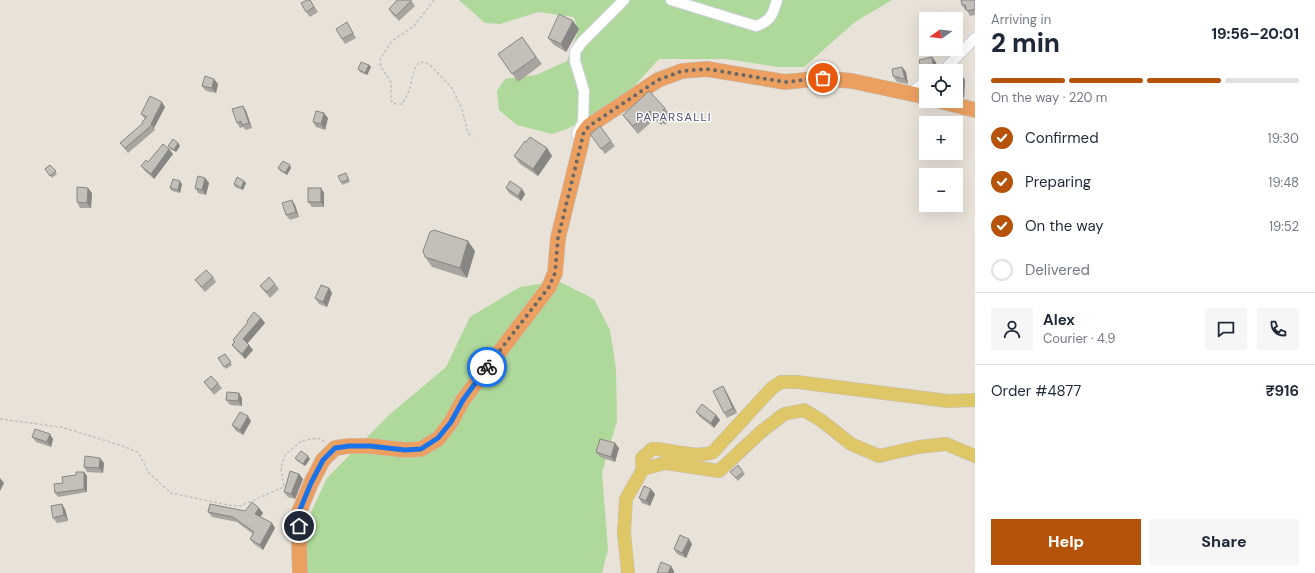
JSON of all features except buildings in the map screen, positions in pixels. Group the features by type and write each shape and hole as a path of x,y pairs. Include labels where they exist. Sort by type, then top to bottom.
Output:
{"highway":[{"path":"300,573 299,512 311,483 323,460 335,448 370,446 405,450 421,449 438,438 451,422 463,400 549,287 555,273 558,238 583,134 589,126 658,80 682,71 707,69 785,82 823,78 852,81 919,96"},
{"path":"963,107 975,110"}],"main road":[{"path":"644,469 642,458 652,449 699,454 713,452 772,388 781,382 836,386 948,401 975,400"},
{"path":"628,573 624,533 626,499 644,469 664,463 719,471 761,432 784,414 804,410 822,421 851,444 878,456 918,447 946,444 975,456"}],"lane":[{"path":"578,156 575,137 583,122 584,91 575,61 575,52 582,42 624,0"},
{"path":"671,0 756,26 765,23 772,14 777,0"},
{"path":"950,64 975,38"},
{"path":"911,94 919,87"}],"path":[{"path":"434,0 414,26 392,41 380,59 381,67 391,82 391,101 396,104 402,104 408,94 415,68 419,63 423,62 429,64 452,88 462,109 468,133 472,137"},
{"path":"0,419 61,427 120,445 138,452 149,473 172,493 234,506 240,506 284,488 281,468 285,455 301,441 318,438 335,448"}],"green space":[{"path":"459,0 892,0 855,22 804,67 779,67 726,59 659,59 619,103 567,129 552,134 517,125 499,110 497,91 505,79 536,75 567,61 578,31 574,17 538,12 500,24 485,23"},
{"path":"558,281 594,299 610,330 616,369 617,421 602,473 608,550 602,573 295,573 312,510 327,478 389,415 446,367 470,317 520,287"}],"way so far":[{"path":"487,367 549,287 555,273 558,238 583,134 589,126 658,80 682,71 707,69 785,82 823,78"}],"district":[{"name":"PAPARSALLI","path":"674,117"}],"route":[{"path":"299,526 299,512 311,483 323,460 335,448 370,446 405,450 421,449 438,438 451,422 463,400 487,367"}]}
